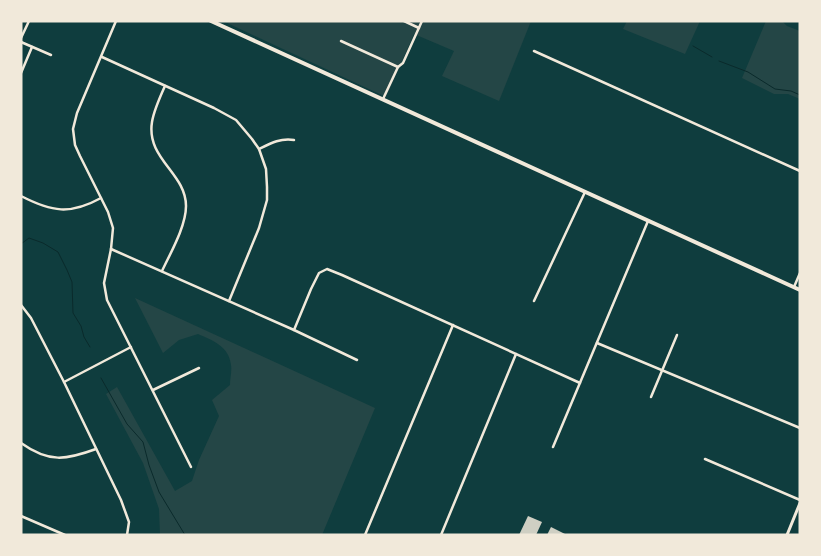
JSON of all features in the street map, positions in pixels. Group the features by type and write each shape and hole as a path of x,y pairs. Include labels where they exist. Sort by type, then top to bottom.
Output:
{"main road":[{"path":"211,21 800,290"}],"street":[{"path":"29,21 21,40 50,55"},
{"path":"116,21 77,113 73,128 75,145 108,212 112,228 111,249 104,283 107,300 191,467"},
{"path":"404,21 419,28"},
{"path":"383,99 398,67 403,63 422,21"},
{"path":"341,41 398,67"},
{"path":"21,72 32,47"},
{"path":"534,51 800,171"},
{"path":"101,57 214,108 236,120 259,149 266,169 267,200 259,228 229,301"},
{"path":"162,271 185,220 186,204 178,181 157,152 151,136 155,110 165,86"},
{"path":"259,149 280,139 294,140"},
{"path":"534,301 585,192"},
{"path":"21,196 36,204 57,210 74,210 101,198"},
{"path":"553,447 648,221"},
{"path":"111,249 357,360"},
{"path":"294,330 310,289 319,273 327,269 454,325 580,384"},
{"path":"794,287 800,273"},
{"path":"21,304 31,318 64,382 121,500 129,522 127,535"},
{"path":"365,535 454,325"},
{"path":"651,397 677,335"},
{"path":"597,343 800,428"},
{"path":"64,382 131,347"},
{"path":"441,535 516,354"},
{"path":"153,390 198,368"},
{"path":"21,443 41,455 56,458 75,456 96,449"},
{"path":"704,459 800,502 787,535"},
{"path":"21,516 64,535"}],"shaded area":[{"path":"223,21 531,21 499,101 442,76 454,51 414,34 386,97"},
{"path":"627,21 700,21 685,54 623,29"},
{"path":"766,21 782,21 787,26 800,31 800,99 788,94 774,94 742,78"},
{"path":"135,298 375,408 322,535 160,535 159,509 143,463 106,394 117,387 175,491 192,481 199,460 219,416 212,400 230,385 231,367 230,358 223,348 214,341 198,334 179,340 163,353"}],"building":[{"path":"528,516 542,522 536,535 519,535"},
{"path":"551,527 567,535 547,535"}],"waterway":[{"path":"693,46 712,57"},
{"path":"719,61 748,72 775,89 791,91 800,95"},
{"path":"21,244 29,238 43,243 58,252 72,282 73,313 90,347"},
{"path":"101,378 127,424 143,442 159,492 185,535"}]}
